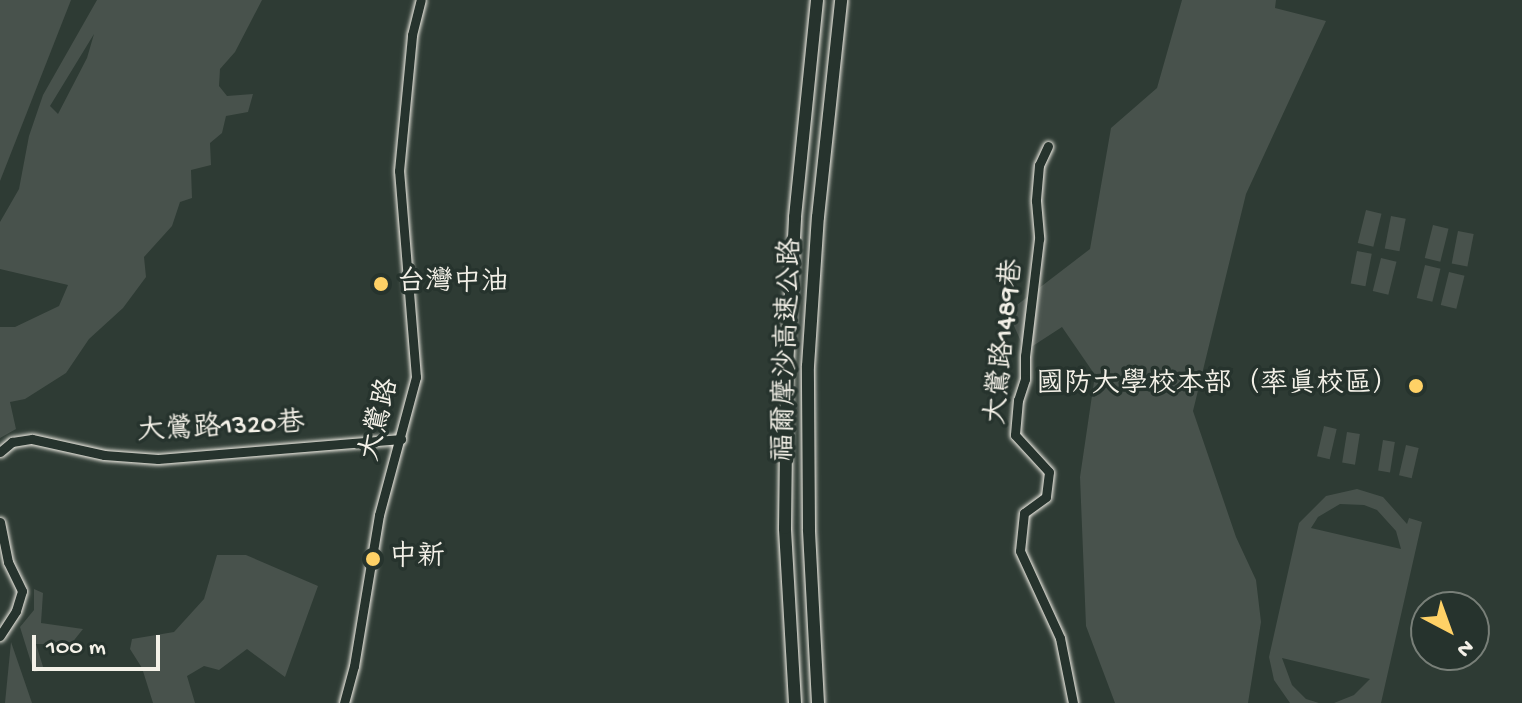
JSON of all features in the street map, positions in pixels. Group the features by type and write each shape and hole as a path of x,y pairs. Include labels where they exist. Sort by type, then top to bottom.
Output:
{"highway":[{"name":"福爾摩沙高速公路","path":"795,703 785,528 787,367 795,217 817,0"},
{"name":"福爾摩沙高速公路","path":"818,703 809,529 808,366 819,202 841,0"}],"street":[{"name":"大鶯路","path":"344,703 354,666 379,515 416,377 400,153 412,35 421,0"},
{"name":"大鶯路1489巷","path":"1048,146 1039,165 1036,201 1039,239 1025,379 1018,400 1015,435 1046,468 1050,482 1046,497 1024,513 1020,551 1060,638 1073,703"},
{"name":"大鶯路1320巷","path":"0,452 12,442 32,439 104,455 158,459 401,439"},
{"path":"0,522 8,562 22,591 16,611 0,636"}],"shaded area":[{"path":"0,0 71,0 0,181"},
{"path":"97,0 262,0 235,52 220,69 219,86 227,96 253,94 248,112 226,116 222,133 210,143 211,165 191,170 192,198 180,202 172,226 144,257 146,277 123,308 89,339 66,373 25,399 10,402 16,429 0,438 0,327 15,327 59,306 68,285 0,269 0,222 19,189 29,136 43,95","holes":["94,34 87,58 58,114 50,106"]},
{"path":"1182,0 1276,0 1275,8 1326,21 1246,194 1193,411 1236,537 1256,580 1261,622 1248,703 1115,703 1086,626 1080,477 1095,375 1062,327 1025,351 1008,312 1090,249 1111,128 1157,88"},
{"path":"1366,210 1382,214 1373,247 1358,243"},
{"path":"1391,216 1406,219 1399,251 1385,248"},
{"path":"1433,225 1449,229 1440,262 1425,258"},
{"path":"1458,231 1474,234 1467,266 1452,263"},
{"path":"1357,251 1372,254 1365,286 1351,283"},
{"path":"1381,258 1397,262 1388,295 1373,291"},
{"path":"1425,265 1441,269 1432,302 1417,298"},
{"path":"1449,272 1465,276 1456,309 1441,305"},
{"path":"1324,426 1337,429 1330,459 1317,456"},
{"path":"1347,432 1360,434 1355,465 1342,463"},
{"path":"1383,440 1395,442 1390,472 1378,471"},
{"path":"1406,445 1419,448 1412,478 1399,475"},
{"path":"1357,489 1383,497 1407,524 1409,518 1422,522 1381,703 1334,703 1354,695 1370,679 1282,658 1292,685 1306,699 1319,703 1290,703 1274,680 1269,657 1299,523 1326,496","holes":["1340,504 1364,505 1377,510 1396,531 1401,549 1311,528 1318,517"]},
{"path":"217,555 246,555 318,586 285,677 247,649 219,670 204,666 187,676 195,703 153,703 142,668 130,649 132,639 174,632 204,599"},
{"path":"34,589 43,593 41,623 83,629 71,644 36,644 44,670 34,672 20,627 34,610"},
{"path":"11,642 32,703 5,703"}],"place":[{"name":"台灣中油","path":"381,284"},
{"name":"國防大學校本部（率真校區）","path":"1416,386"},
{"name":"中新","path":"373,559"}]}
